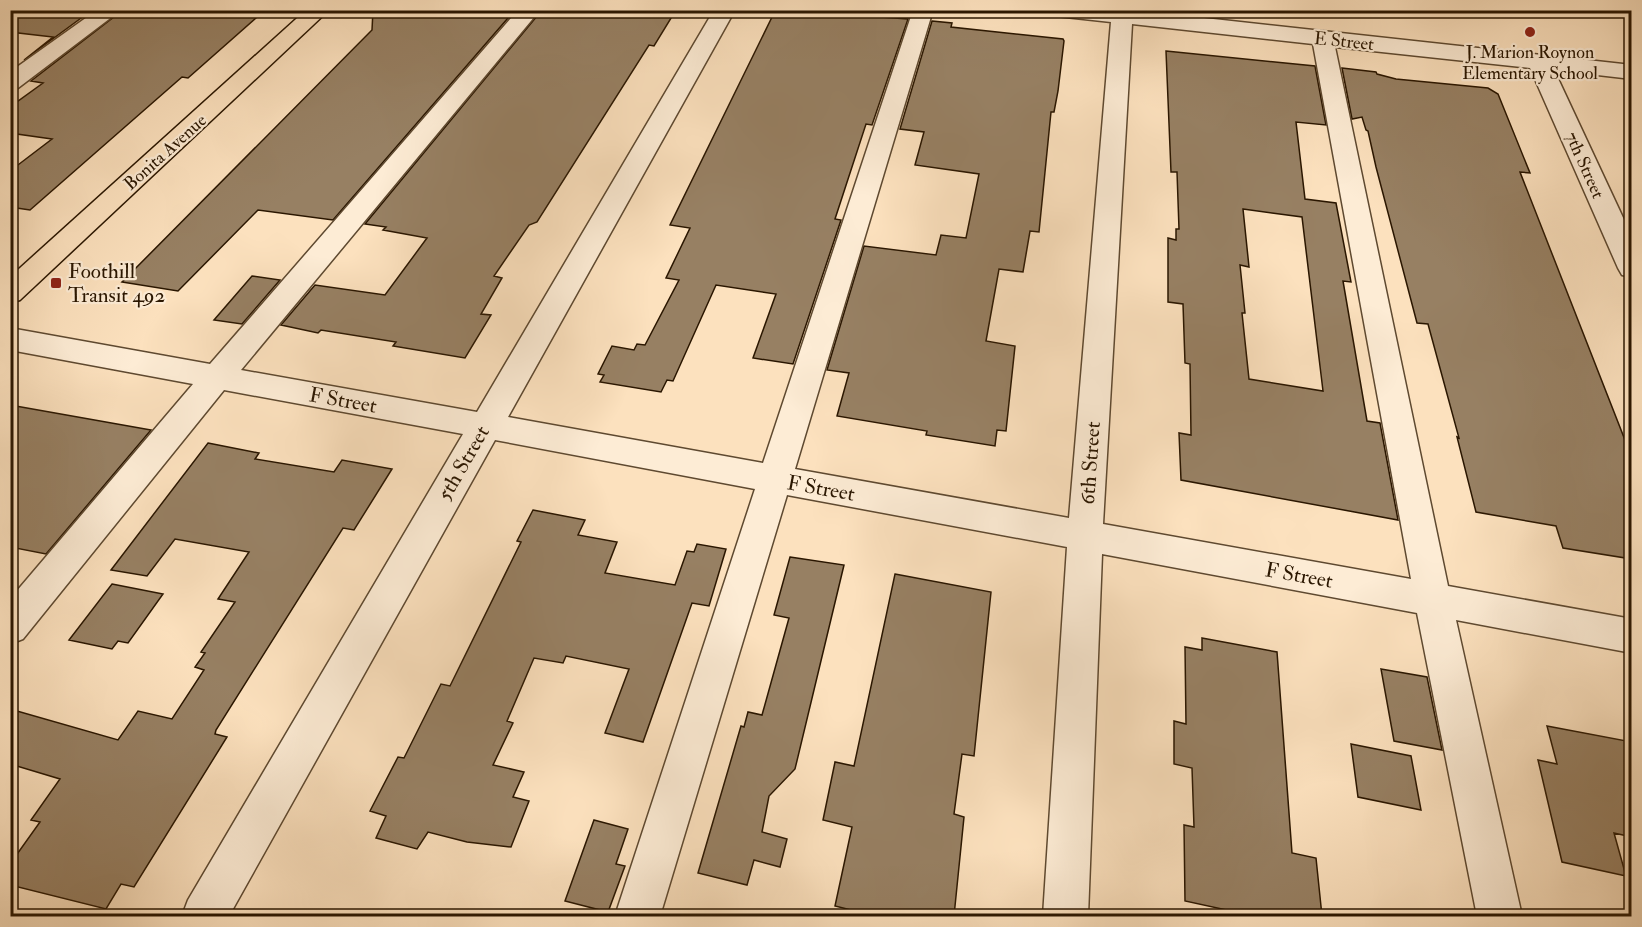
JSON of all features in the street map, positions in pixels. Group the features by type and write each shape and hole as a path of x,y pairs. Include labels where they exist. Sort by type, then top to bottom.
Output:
{"main road":[{"name":"Bonita Avenue","path":"10,293 320,10"}],"street":[{"path":"10,83 111,10"},
{"path":"10,627 217,377 530,10"},
{"name":"5th Street","path":"204,916 725,10"},
{"path":"637,916 923,10"},
{"name":"E Street","path":"1056,10 1122,14 1323,39 1632,72"},
{"name":"6th Street","path":"1065,916 1085,536 1122,14"},
{"path":"1323,39 1433,600 1500,916"},
{"name":"7th Street","path":"1539,62 1632,268"},
{"name":"F Street","path":"10,339 1632,636"}],"building":[{"path":"10,10 92,10 24,60 53,37 10,32"},
{"path":"123,10 265,10 188,78 182,77 30,210 10,207 10,171 52,139 10,133 10,107 43,83 31,81"},
{"path":"373,10 515,10 333,220 258,210 178,291 122,282 372,30"},
{"path":"542,10 676,10 654,46 649,45 537,222 529,225 494,276 502,278 481,314 491,315 465,358 393,346 396,342 321,330 318,333 281,325 315,285 385,295 427,238 383,230 386,227 365,224"},
{"path":"775,11 908,19 872,125 866,124 835,219 841,220 793,364 753,358 776,294 716,285 673,381 667,380 661,392 600,382 604,375 598,374 612,346 634,350 637,344 645,345 679,280 666,278 690,228 670,225"},
{"path":"932,21 952,23 951,27 1063,39 1064,41 1058,91 1054,112 1051,112 1039,232 1030,231 1023,272 999,269 986,341 1015,346 1006,431 997,430 995,446 926,435 927,431 837,416 849,373 827,370 864,246 936,255 941,235 966,238 979,174 915,165 924,132 900,129"},
{"path":"1166,51 1315,66 1326,125 1296,122 1305,199 1336,203 1351,282 1343,281 1367,421 1380,423 1398,520 1181,480 1179,433 1191,435 1190,364 1185,363 1183,304 1168,302 1168,238 1176,240 1176,229 1179,229 1177,172 1171,172","holes":["1243,209 1302,217 1323,391 1249,379 1240,265 1249,267"]},
{"path":"1342,68 1376,72 1396,79 1488,88 1498,94 1530,173 1520,172 1632,458 1632,559 1563,548 1556,526 1476,512 1457,437 1459,438 1428,324 1417,323 1368,131 1362,117 1352,119"},
{"path":"252,276 280,280 242,324 214,320"},
{"path":"10,405 151,430 46,554 10,547"},
{"path":"208,443 259,453 255,459 334,472 342,460 392,469 354,530 343,528 216,730 215,734 227,737 134,887 121,884 106,909 10,885 10,864 40,822 31,820 60,779 10,764 10,709 118,740 138,711 172,719 204,670 195,667 205,653 201,652 235,602 218,599 249,552 175,539 147,576 111,570"},
{"path":"533,510 585,520 578,535 617,542 605,573 675,585 687,551 694,552 697,544 726,549 709,606 692,603 643,742 605,733 629,669 566,656 563,663 534,658 507,721 513,723 493,765 524,772 513,797 529,801 511,847 467,842 428,832 417,849 376,838 386,816 370,811 398,757 404,758 441,684 450,686 521,542 517,541"},
{"path":"790,557 844,565 795,769 769,796 762,832 787,839 780,867 754,860 747,885 698,873 741,726 744,727 748,712 762,715 789,618 774,615"},
{"path":"895,574 991,592 974,756 962,754 954,814 964,817 954,916 853,916 855,911 835,906 852,827 823,820 835,762 854,766"},
{"path":"112,584 163,594 128,643 118,641 112,649 69,640"},
{"path":"1202,638 1277,652 1292,853 1316,858 1322,916 1254,916 1185,901 1184,825 1194,827 1192,768 1174,764 1174,721 1186,724 1185,647 1202,650"},
{"path":"1381,669 1427,677 1442,750 1394,741"},
{"path":"1547,726 1632,742 1632,837 1614,833 1626,876 1562,862 1538,760 1557,764"},
{"path":"1351,744 1411,756 1421,810 1358,797"},
{"path":"594,820 628,829 616,864 625,866 608,912 565,901"}],"place":[{"name":"J. Marion Roynon Elementary School","path":"1530,32"},
{"name":"Foothill Transit 492","path":"56,283"}]}
